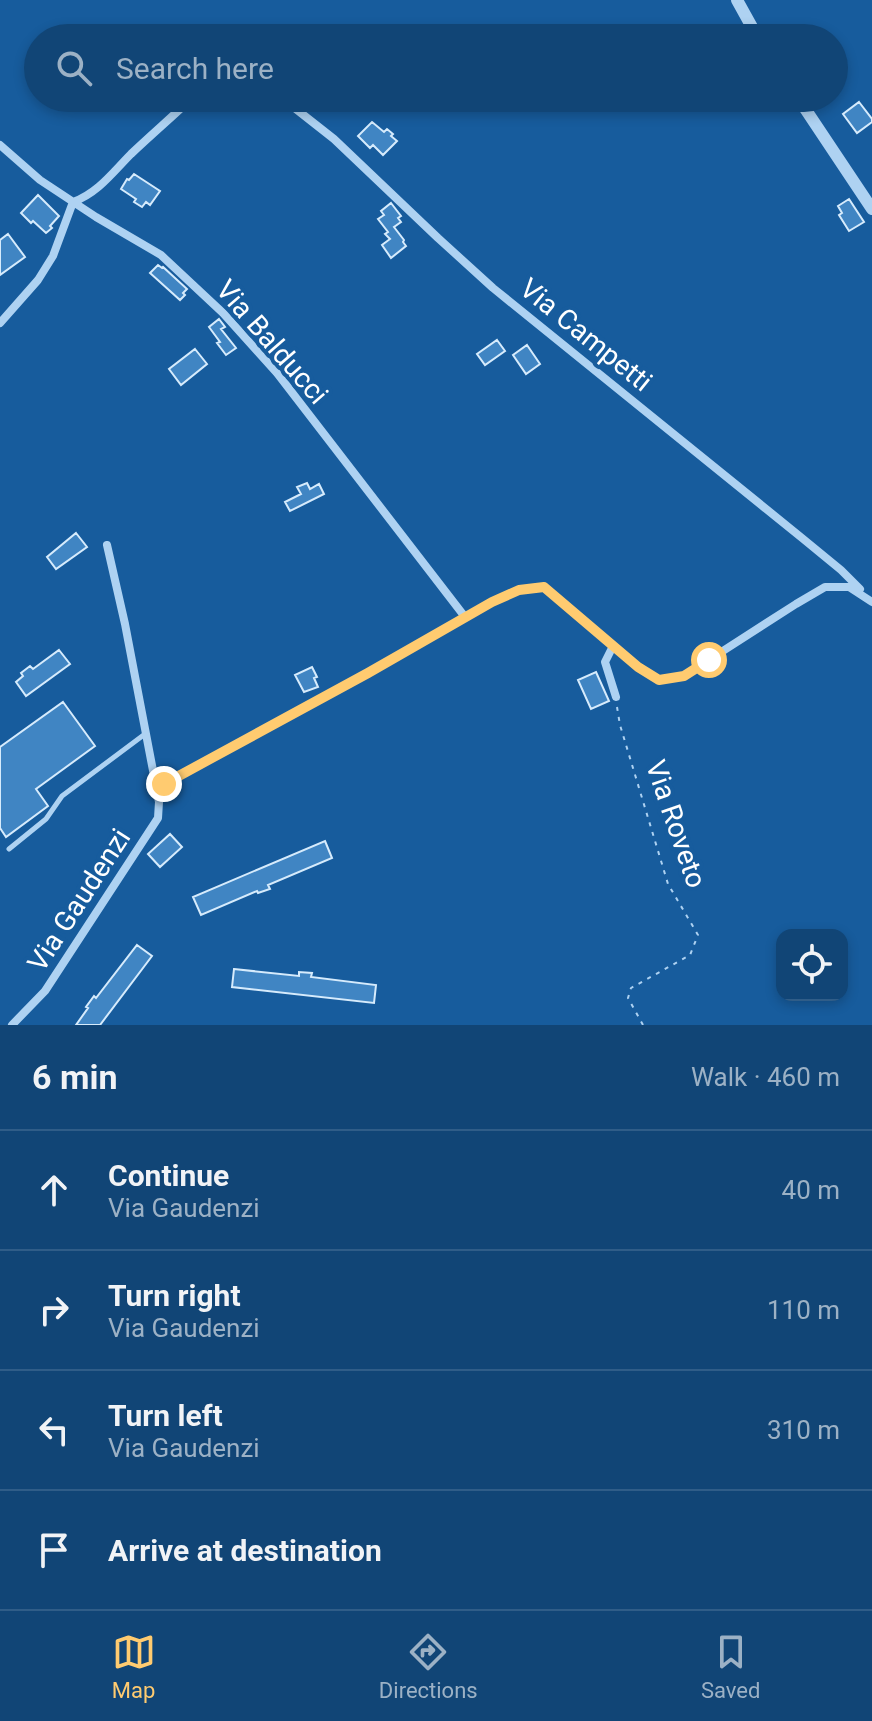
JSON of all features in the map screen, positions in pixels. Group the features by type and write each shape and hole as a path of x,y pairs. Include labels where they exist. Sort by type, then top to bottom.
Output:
{"street":[{"path":"737,0 750,24"},
{"path":"0,323 38,280 53,256 73,202 97,189 177,112"},
{"name":"Via Campetti","path":"300,112 334,139 493,288 841,570 872,602"},
{"path":"807,112 872,209"},
{"name":"Via Balducci","path":"0,145 40,180 161,255 223,313 277,373 465,617"},
{"name":"Via Gaudenzi","path":"12,1025 45,991 158,818 159,802 107,545"},
{"path":"156,788 519,590 544,587 638,667 659,680 684,676 825,587 849,587 872,602"},
{"path":"613,646 605,662 616,697"}],"lane":[{"path":"9,849 46,819 62,796 145,734"}],"path":[{"name":"Via Roveto","path":"616,697 620,725 668,884 698,935 690,955 631,988 628,998 643,1025"}],"building":[{"path":"859,102 872,122 857,133 843,114"},
{"path":"372,122 384,132 387,129 397,141 383,155 358,136"},
{"path":"134,174 160,191 150,205 146,202 142,207 121,189"},
{"path":"38,195 59,216 46,233 21,213"},
{"path":"849,199 864,222 849,231 839,215 842,213 838,206"},
{"path":"391,203 401,216 398,218 401,222 394,227 406,246 391,258 382,245 390,239 385,234 388,232 378,219 384,215 381,211"},
{"path":"8,234 25,257 0,275 0,240"},
{"path":"158,265 187,289 180,300 150,273"},
{"path":"219,319 225,327 221,329 236,348 226,355 209,327"},
{"path":"497,340 505,351 485,365 477,354"},
{"path":"527,345 540,364 526,374 513,355"},
{"path":"195,349 207,364 181,385 169,369"},
{"path":"307,483 310,489 319,484 324,494 290,511 285,502 301,494 297,487"},
{"path":"76,533 87,547 56,569 47,557"},
{"path":"59,650 70,664 26,696 16,682 23,676 21,673 30,666 33,669"},
{"path":"312,667 318,687 304,692 295,675"},
{"path":"596,672 609,701 591,709 578,680"},
{"path":"63,702 95,746 36,789 48,806 6,837 0,828 0,747"},
{"path":"170,834 182,847 160,867 148,854"},
{"path":"325,841 332,858 268,885 270,889 257,891 201,915 193,897"},
{"path":"137,945 152,956 100,1025 76,1025 94,996 96,998"},
{"path":"234,969 299,976 299,972 312,973 311,977 376,985 374,1003 232,987"}],"route":[{"path":"164,784 492,602 519,590 544,587 638,667 659,680 684,676 709,660"}]}
